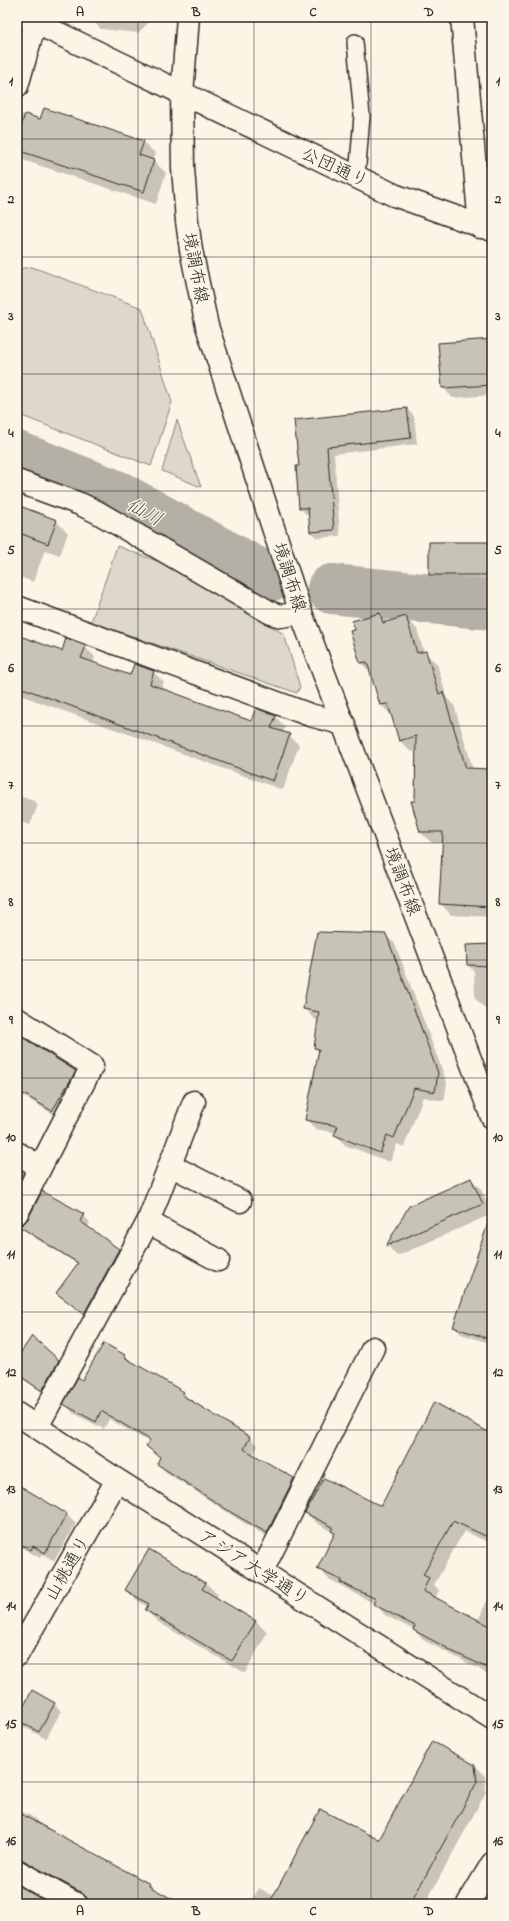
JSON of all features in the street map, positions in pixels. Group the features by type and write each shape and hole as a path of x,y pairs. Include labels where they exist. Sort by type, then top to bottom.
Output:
{"street":[{"name":"境調布線","path":"188,17 182,94 183,168 187,221 197,281 219,364 301,613 492,1117"},
{"path":"462,17 486,229"},
{"name":"公団通り","path":"30,20 394,195 486,229"},
{"path":"17,86 30,20"},
{"path":"17,481 80,504 97,512 271,613 281,616 301,613"},
{"path":"17,606 310,715 344,724"},
{"path":"17,1019 92,1066 17,1214"},
{"path":"37,1427 148,1222 194,1102"},
{"path":"17,1154 40,1167"},
{"path":"170,1165 240,1201"},
{"path":"148,1222 218,1260"},
{"path":"262,1571 373,1348"},
{"name":"アジア大学通り","path":"17,1414 492,1718"},
{"name":"山桃通り","path":"17,1654 118,1480"},
{"path":"468,1904 492,1864"},
{"path":"17,1871 76,1904"}],"lane":[{"path":"355,42 362,116 357,177"}],"shaded area":[{"path":"32,267 142,308 172,402 151,466 17,414 17,269"},
{"path":"177,420 201,487 162,471"},
{"path":"117,546 162,563 284,634 300,687 297,693 91,622"}],"building":[{"path":"44,108 144,141 139,155 154,160 144,192 17,150 17,138 25,114 40,119"},
{"path":"492,339 492,385 442,388 438,343"},
{"path":"407,408 411,438 327,447 334,530 310,532 308,508 299,508 296,466 299,466 294,420"},
{"path":"17,505 57,520 48,544 17,532"},
{"path":"429,542 492,542 492,575 429,575"},
{"path":"380,613 383,623 406,616 417,653 426,651 439,694 443,692 466,768 492,769 492,907 439,904 443,832 420,832 411,801 415,801 416,736 399,741 388,704 380,705 367,662 360,663 350,631 355,630 352,621"},
{"path":"17,635 62,651 66,638 86,646 81,658 130,675 134,664 154,671 150,684 251,721 256,708 276,716 271,728 290,734 273,781 17,686"},
{"path":"317,932 386,934 438,1073 435,1092 414,1088 394,1138 387,1135 380,1153 334,1135 338,1126 305,1120 319,1049 314,1048 319,1012 303,1009"},
{"path":"492,944 492,966 467,965 466,945"},
{"path":"17,1034 76,1071 52,1111 17,1090"},
{"path":"471,1178 483,1204 386,1246 409,1206"},
{"path":"42,1191 84,1214 80,1221 119,1249 84,1314 56,1293 78,1263 17,1225 23,1224 28,1219"},
{"path":"488,1223 492,1224 492,1340 453,1327"},
{"path":"32,1336 59,1360 42,1391 17,1374 17,1358"},
{"path":"104,1343 125,1355 124,1357 184,1392 182,1395 250,1437 244,1449 294,1478 267,1533 232,1513 157,1464 160,1457 146,1446 150,1440 101,1411 96,1422 63,1404 78,1377 82,1380"},
{"path":"434,1402 492,1434 492,1539 453,1521 423,1575 429,1578 423,1591 492,1627 492,1670 447,1649 413,1630 415,1626 373,1604 376,1599 317,1569 335,1533 331,1531 333,1527 305,1513 324,1478 381,1506"},
{"path":"17,1484 67,1514 45,1553 33,1546 31,1550 17,1542"},
{"path":"149,1549 206,1583 202,1589 256,1621 232,1661 145,1610 149,1604 125,1590"},
{"path":"32,1690 55,1703 39,1732 17,1720"},
{"path":"432,1741 475,1765 477,1782 410,1904 269,1904 320,1809 379,1840"},
{"path":"17,1812 150,1884 149,1886 181,1904 88,1904 87,1898 82,1893 23,1860 17,1859"},
{"path":"17,1885 50,1904 17,1904"}],"waterway":[{"name":"仙川","path":"17,456 116,495 267,578"},
{"name":"仙川","path":"332,589 492,605"}]}
